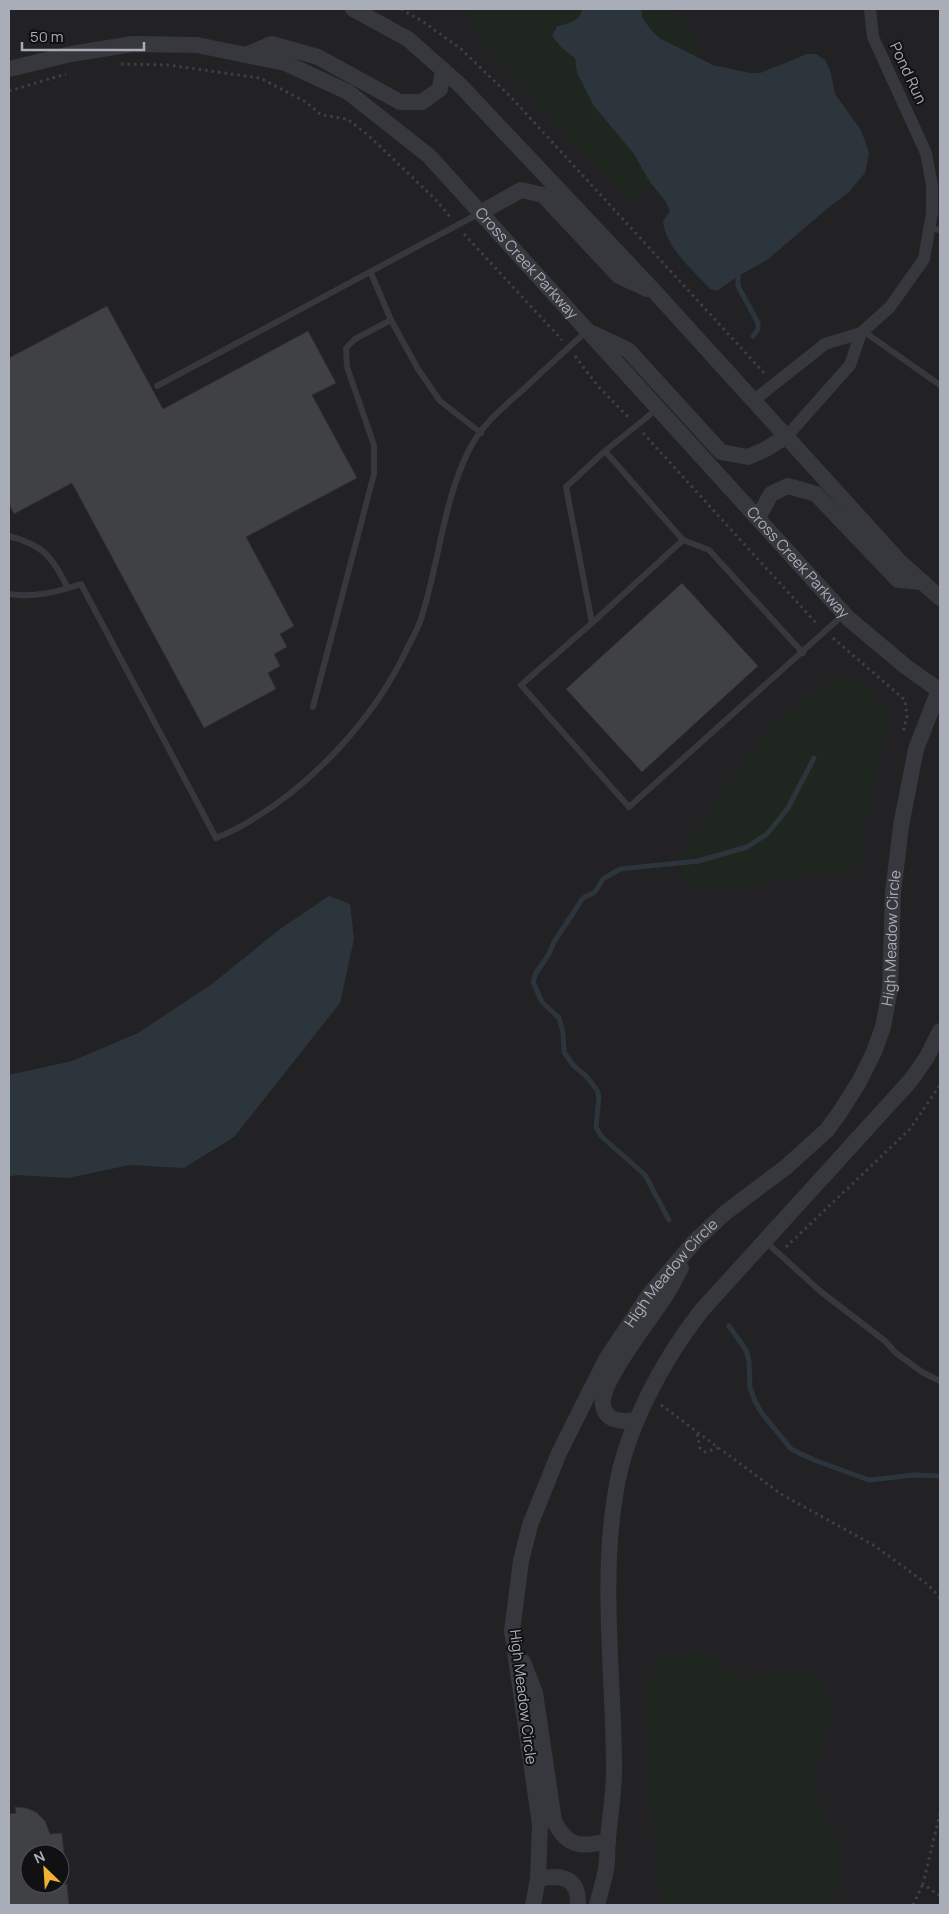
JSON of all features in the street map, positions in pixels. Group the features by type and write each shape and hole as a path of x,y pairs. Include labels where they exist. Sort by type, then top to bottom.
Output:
{"street":[{"path":"353,9 408,39 460,85 656,293 900,562 940,598"},
{"name":"Pond Run","path":"753,401 825,344 862,332 890,307 924,259 935,229 932,213 932,184 926,153 873,37 870,9"},
{"name":"Cross Creek Parkway","path":"9,69 71,54 133,44 197,45 285,63 348,92 429,156 845,614 905,666 940,690"},
{"path":"245,55 272,44 318,57 400,102 422,102 440,89 443,70"},
{"path":"480,213 521,190 543,195 619,276 656,293"},
{"path":"587,330 628,350 721,452 748,457 787,436"},
{"name":"Pond Run","path":"787,436 850,365 862,332"},
{"path":"758,518 771,494 788,486 816,494 898,580 922,582"},
{"name":"High Meadow Circle","path":"533,1905 538,1879 540,1824 512,1631 521,1561 530,1525 559,1453 607,1358 649,1295 696,1240 725,1213 786,1167 826,1130 859,1082 874,1052 882,1027 890,989 893,893 901,826 916,750 940,690"},
{"path":"597,1905 606,1868 614,1772 609,1571 610,1533 616,1488 630,1437 648,1395 684,1333 722,1286 911,1080 927,1057 940,1031"},
{"path":"637,1420 620,1422 612,1419 602,1404 605,1390 624,1355 666,1294 696,1240"},
{"path":"512,1631 535,1693 554,1821 560,1833 571,1843 590,1846 608,1841"},
{"path":"538,1879 553,1876 563,1877 574,1885 578,1895 578,1905"}],"lane":[{"path":"158,386 480,213"},
{"path":"371,273 391,320 418,370 440,401 481,432"},
{"path":"313,707 374,474 374,445 347,367 346,348 355,339 391,320"},
{"path":"9,594 27,597 81,584 216,838 251,821 294,789 334,754 372,708 394,676 421,621 437,562 451,497 471,446 490,419 587,330"},
{"path":"862,332 940,385"},
{"path":"592,623 566,487 658,408"},
{"path":"605,452 683,540 710,550 803,653"},
{"path":"9,536 26,541 44,551 54,563 68,588"},
{"path":"683,540 521,685 629,806 845,614"},
{"path":"764,1240 820,1292 885,1340 896,1353 922,1372 940,1381"}],"path":[{"path":"401,9 422,21 461,49 509,95 774,384"},
{"path":"113,65 168,64 260,78 306,102 321,115 347,119 368,135 435,199 457,226 568,348 597,385 809,616 905,700 907,717 903,732"},
{"path":"9,91 74,71"},
{"path":"779,1253 910,1129 940,1085"},
{"path":"648,1395 781,1494 874,1546 927,1584 940,1599"},
{"path":"697,1433 700,1448 705,1452 718,1448"},
{"path":"913,1905 923,1884 940,1813"},
{"path":"923,1884 940,1896"}],"shaded area":[{"path":"9,9 940,9 940,1905 9,1905"},
{"path":"470,9 674,9 701,47 691,143 633,203 564,134 472,28"},
{"path":"582,9 641,9 642,17 651,30 661,39 713,65 750,73 760,73 807,54 816,54 825,60 830,70 835,94 861,130 869,153 865,173 849,192 767,260 738,276 717,291 710,289 674,249 665,231 663,221 670,211 666,202 650,182 634,154 594,106 577,73 575,58 562,48 552,36 557,26 576,19"},
{"path":"841,676 863,682 887,711 883,747 864,827 860,865 837,876 806,875 731,889 687,884 679,862 680,856 744,761 768,731 785,715"},
{"path":"329,896 350,904 354,939 340,1003 234,1137 184,1168 130,1165 68,1178 16,1175 9,1177 9,1075 72,1061 138,1033 212,984 280,929"},
{"path":"697,1650 743,1679 800,1670 823,1686 834,1711 813,1771 819,1806 837,1840 839,1877 831,1905 665,1905 657,1877 644,1688 661,1660"}],"building":[{"path":"107,306 163,409 308,331 336,383 312,395 357,478 246,537 294,626 280,634 287,647 274,654 280,666 268,673 276,689 204,728 72,483 14,514 9,504 9,358"},
{"path":"682,583 758,666 642,772 566,689"},
{"path":"15,1807 26,1808 36,1812 45,1821 50,1834 62,1833 63,1844 20,1844 20,1894 68,1894 69,1905 9,1905 9,1814 16,1813"}],"waterway":[{"path":"738,276 738,286 758,323 758,329 753,336"},
{"path":"669,1220 645,1175 601,1136 596,1127 599,1097 597,1090 585,1075 573,1065 564,1052 563,1032 559,1018 542,1002 533,982 536,973 549,954 554,942 583,898 595,892 603,879 620,869 698,861 747,847 767,834 788,808 814,758"},
{"path":"729,1326 746,1350 749,1361 750,1388 755,1401 761,1412 791,1449 814,1460 869,1480 914,1475 940,1476"}]}
